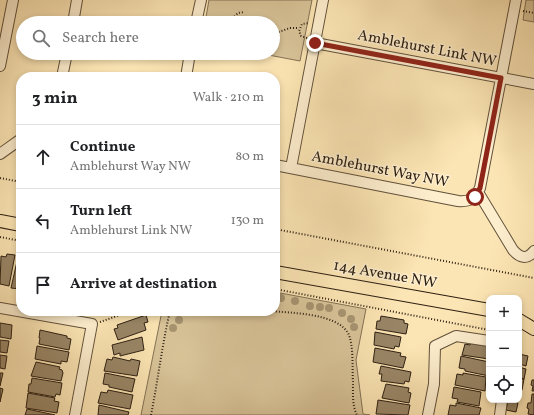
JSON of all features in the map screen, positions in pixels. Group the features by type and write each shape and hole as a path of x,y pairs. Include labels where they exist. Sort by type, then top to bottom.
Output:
{"main road":[{"path":"0,221 16,224"},
{"name":"144 Avenue NW","path":"280,273 486,309"},
{"path":"522,316 534,318"},
{"path":"522,322 534,329"}],"street":[{"path":"0,66 13,0"},
{"path":"74,16 77,0"},
{"path":"198,16 201,0"},
{"path":"291,168 323,0"},
{"path":"516,0 478,192 517,255 522,258 528,257 534,251"},
{"name":"Amblehurst Link NW","path":"315,43 534,84"},
{"path":"63,72 66,60"},
{"path":"187,72 189,60"},
{"path":"0,154 16,143"},
{"name":"Amblehurst Way NW","path":"280,166 458,201 470,201 478,192"},
{"path":"0,308 16,311"},
{"path":"46,316 92,324 75,415"},
{"path":"428,415 434,384 435,346 456,336 486,341"},
{"path":"500,415 502,403"}],"path":[{"path":"235,16 238,13 244,12"},
{"path":"280,32 290,28 299,28"},
{"path":"0,178 16,181"},
{"path":"280,231 534,278"},
{"path":"0,237 16,240"},
{"path":"280,290 486,329"},
{"path":"280,312 329,319 340,325 348,333 351,343 354,403 357,415"},
{"path":"103,321 117,316"},
{"path":"151,415 169,316"}],"shaded area":[{"path":"209,0 312,0 300,61 280,57 280,16 206,16"},
{"path":"526,0 534,0 534,22 523,20"},
{"path":"280,293 366,309 356,360 363,414 370,415 141,415 161,316 280,316"}],"building":[{"path":"7,254 15,255 9,286 0,284 1,256 6,257"},
{"path":"16,266 16,288 11,288"},
{"path":"143,316 146,316 148,322 144,323 146,330 118,340 114,329 118,328 117,325"},
{"path":"381,316 404,320 404,323 408,324 406,334 376,329 377,321 380,321"},
{"path":"0,323 12,325 11,339 0,337"},
{"path":"40,330 67,336 67,338 71,339 69,350 39,344"},
{"path":"375,332 401,337 399,347 395,346 394,349 374,345"},
{"path":"142,337 144,350 120,356 120,353 114,355 112,345"},
{"path":"0,340 9,341 7,353 0,352"},
{"path":"471,342 486,345 486,359 462,355 465,344 470,345"},
{"path":"37,346 69,352 67,362 61,361 61,364 35,359"},
{"path":"375,348 401,353 400,356 406,357 403,368 373,362"},
{"path":"0,355 7,356 5,369 0,368"},
{"path":"522,355 528,356 526,366 522,365"},
{"path":"461,356 486,361 486,375 465,371 465,369 459,368"},
{"path":"113,357 130,361 131,359 140,361 137,376 104,371 107,359 112,360"},
{"path":"36,362 60,367 59,369 62,370 63,373 61,381 31,376"},
{"path":"381,366 411,372 409,382 405,381 404,384 381,381 382,374 379,374"},
{"path":"522,368 526,369 524,379 522,379"},
{"path":"0,373 3,373 0,386"},
{"path":"105,373 135,379 132,392 109,387 109,385 103,384"},
{"path":"463,373 486,377 485,391 455,385 457,374 463,375"},
{"path":"32,378 62,383 60,395 56,394 55,397 28,392 29,384 31,384"},
{"path":"522,379 524,379 522,390"},
{"path":"532,380 534,380 534,391 532,391"},
{"path":"386,384 409,388 408,392 411,393 409,403 382,398"},
{"path":"454,387 481,392 479,406 457,402 458,399 452,398"},
{"path":"0,388 3,389 0,402"},
{"path":"108,390 133,395 130,409 98,403 101,392 107,393"},
{"path":"28,393 55,398 54,401 59,402 57,413 26,408"},
{"path":"532,394 534,394 534,415 528,414 529,409 527,408 528,403 531,403"},
{"path":"378,400 410,405 408,415 376,414"},
{"path":"456,403 481,408 479,415 448,415 450,405 456,406"},
{"path":"508,403 518,403 516,412 506,410"},
{"path":"99,405 129,412 128,415 98,415"},
{"path":"27,409 55,415 25,415"}],"route":[{"path":"315,43 501,78 480,188 475,197"}]}
